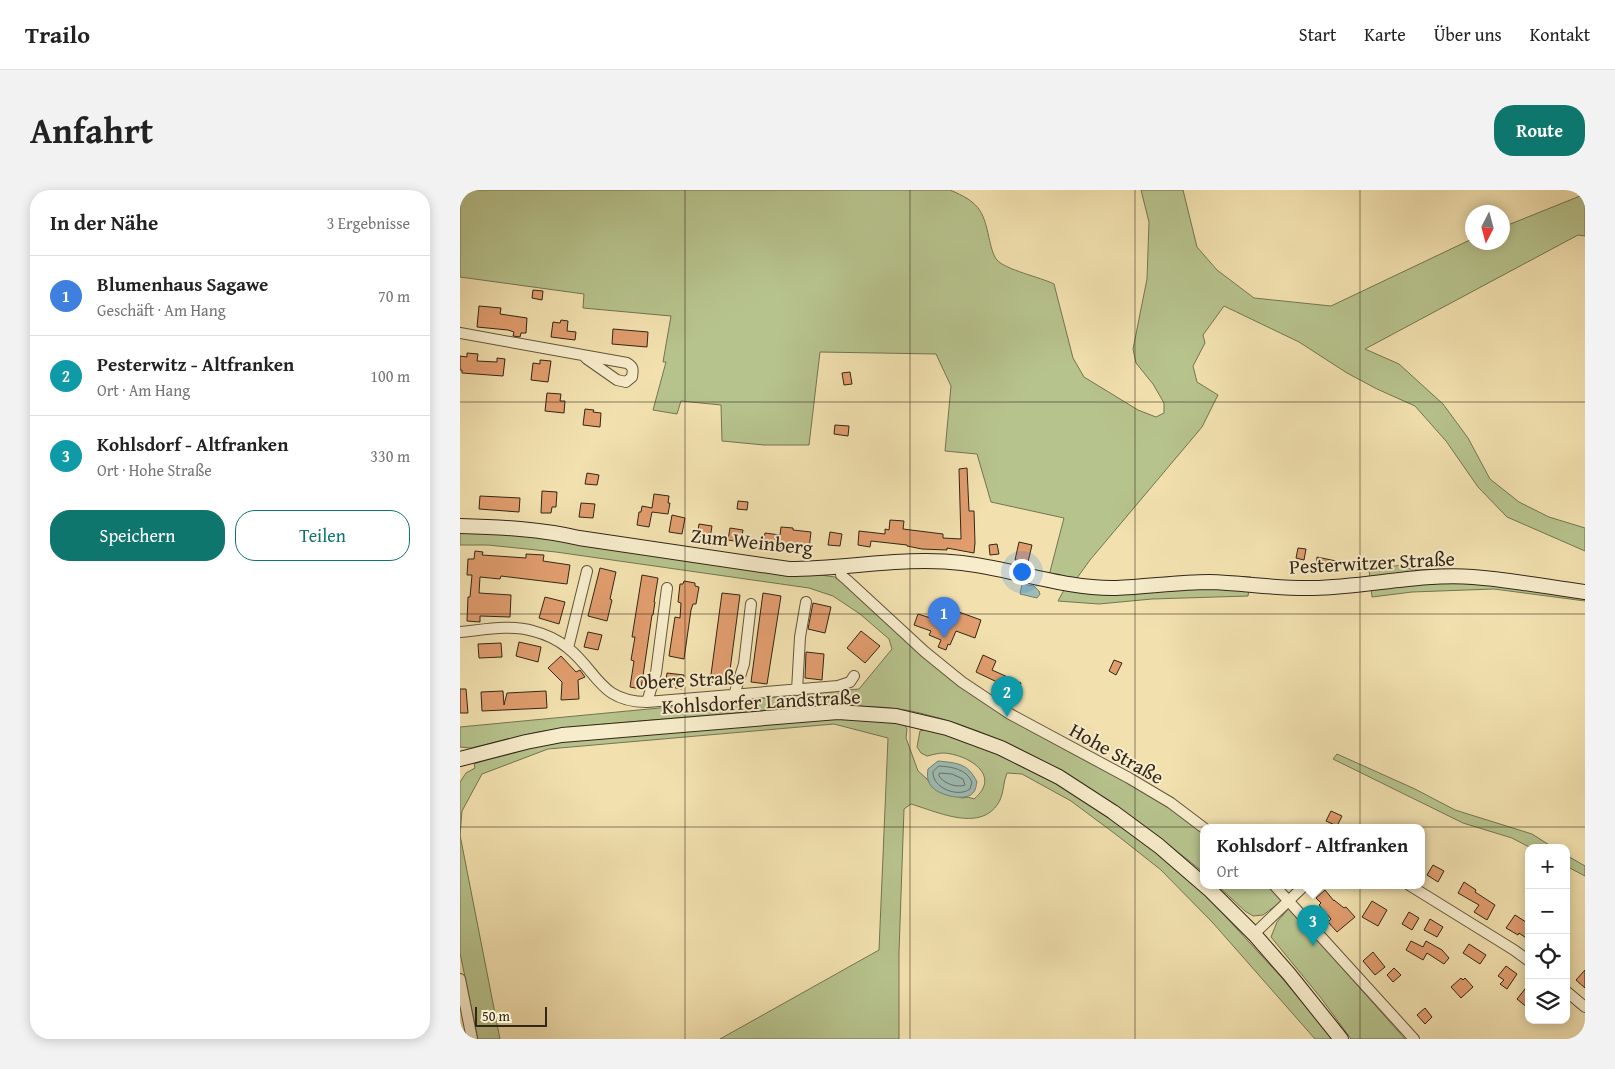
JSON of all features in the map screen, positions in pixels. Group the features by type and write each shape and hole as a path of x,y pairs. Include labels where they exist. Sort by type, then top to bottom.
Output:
{"street":[{"path":"460,333 584,356"},
{"name":"Zum Weinberg","path":"460,526 499,527 560,534 789,569 935,560 994,568 1070,585"},
{"name":"Hohe Straße","path":"841,567 841,575 957,679 1010,714 1171,802 1200,825"},
{"path":"568,648 587,571"},
{"name":"Pesterwitzer Straße","path":"1070,585 1117,588 1208,582 1300,588 1337,587 1410,578 1473,577 1585,592"},
{"path":"647,702 656,673 667,588"},
{"path":"797,690 800,637 806,602"},
{"path":"734,695 744,664 751,604"},
{"name":"Obere Straße","path":"460,632 506,628 532,630 552,638 568,648 602,685 615,696 632,702 838,686 850,682 854,676"},
{"name":"Kohlsdorfer Landstraße","path":"460,759 526,742 572,734 838,712 896,716 947,728 992,744 1059,777 1113,812 1159,846 1200,881"},
{"name":"Kohlsdorfer Landstraße","path":"1209,889 1254,934 1341,1039"},
{"path":"1278,889 1414,1039"},
{"path":"1254,934 1301,889"},
{"path":"1415,889 1525,958"},
{"path":"460,979 472,1039"},
{"path":"1570,995 1585,1007"}],"green space":[{"path":"460,190 950,190 967,198 978,208 984,220 994,255 1001,264 1054,284 1073,358 1084,377 1138,410 1156,417 1164,413 1164,403 1153,384 1136,363 1133,349 1147,279 1149,222 1141,190 1183,190 1197,247 1217,270 1254,298 1331,306 1465,242 1465,250 1510,250 1510,224 1585,194 1585,236 1578,235 1365,349 1399,364 1443,404 1468,438 1490,479 1519,502 1549,517 1585,528 1585,551 1507,517 1478,487 1446,441 1415,406 1347,373 1299,342 1224,306 1203,335 1205,343 1193,366 1197,382 1218,395 1202,427 1077,578 1117,581 1193,576 1251,577 1248,596 1152,599 1099,604 1058,601 1064,590 1046,587 1064,518 991,502 977,454 945,451 951,386 936,354 820,352 809,445 764,445 722,441 721,405 681,401 677,414 653,410 666,362 663,362 671,316 583,308 584,294 460,277"},
{"path":"460,531 565,539 835,577 851,587 925,656 1168,806 1200,831 1200,870 1106,799 1035,757 998,739 960,725 908,710 869,706 818,706 571,727 538,732 471,748 460,747 460,727 859,689 892,649 889,639 860,614 833,596 809,588 556,552 488,545 460,545"},
{"path":"1402,565 1413,570 1443,569 1488,573 1585,586 1585,601 1494,589 1412,592 1372,597 1369,570"},
{"path":"840,718 904,724 907,729 906,738 918,771 933,788 962,798 974,799 982,790 985,782 983,774 978,767 962,757 943,753 927,756 921,753 917,747 920,731 927,729 985,747 1052,780 1105,813 1169,862 1206,895 1282,978 1333,1039 1315,1039 1213,923 1161,870 1071,801 1022,774 1007,773 1000,800 992,810 983,816 959,818 911,804 904,809 899,952 899,1039 720,1039 879,950 888,738 834,724 548,749 482,774 462,811 460,835 460,782 466,773 475,768 474,764 527,747 565,740"},
{"path":"1337,754 1415,789 1455,810 1532,834 1548,844 1525,845 1512,838 1463,823 1333,759"},
{"path":"460,835 500,1039 478,1039 460,953"},
{"path":"1570,857 1585,866 1585,876 1570,868"},
{"path":"1221,889 1271,889 1282,901 1263,915 1253,916"},
{"path":"1289,908 1405,1039 1351,1039 1321,998 1271,937 1277,922"}],"water":[{"path":"1022,584 1034,586 1040,594 1037,598 1020,594"},
{"path":"938,761 961,765 970,771 977,782 973,793 969,796 959,797 936,791 928,779 928,769"}],"building":[{"path":"533,290 543,291 542,300 532,298"},
{"path":"479,306 501,308 500,314 527,318 526,333 521,333 520,337 513,336 514,332 508,330 477,327"},
{"path":"561,320 568,321 567,331 576,332 575,340 551,337 553,322 560,323"},
{"path":"613,329 648,332 647,347 612,344"},
{"path":"467,353 478,354 477,361 497,362 497,358 505,359 503,376 462,373 462,370 460,370 460,356 467,357"},
{"path":"540,360 551,361 548,382 531,380 533,363 540,364"},
{"path":"850,372 852,384 844,385 842,373"},
{"path":"547,393 561,394 560,401 565,401 564,413 545,411"},
{"path":"585,409 601,413 600,427 583,425"},
{"path":"835,425 849,426 848,436 834,434"},
{"path":"967,468 969,511 974,511 974,553 947,548 947,550 922,549 907,545 871,541 870,547 858,545 859,531 885,534 885,529 889,530 890,520 904,521 903,529 943,534 943,538 961,539 959,469"},
{"path":"587,473 599,475 597,485 585,484"},
{"path":"542,491 557,492 556,507 552,507 551,513 541,513"},
{"path":"654,494 669,496 668,514 652,512 649,527 637,525 642,506 652,508"},
{"path":"480,496 520,498 519,512 479,509"},
{"path":"738,501 748,502 747,510 737,509"},
{"path":"581,503 595,504 593,518 579,517"},
{"path":"672,515 685,518 682,534 669,532"},
{"path":"699,524 712,526 710,538 697,536"},
{"path":"781,527 811,532 809,548 794,546 794,549 763,546 765,533 780,535"},
{"path":"730,528 743,530 741,542 728,540"},
{"path":"830,532 842,534 840,546 828,545"},
{"path":"1019,542 1032,545 1028,562 1015,560"},
{"path":"997,544 999,554 990,555 989,545"},
{"path":"1298,548 1306,549 1304,560 1296,558"},
{"path":"475,551 483,552 482,555 526,558 526,554 544,555 543,561 570,565 567,584 501,576 500,579 480,577 479,593 511,595 510,617 480,616 480,622 467,621 468,597 470,597 472,575 467,575 468,559 474,559"},
{"path":"1317,557 1336,561 1335,570 1316,568"},
{"path":"600,568 616,572 607,621 588,616"},
{"path":"642,575 658,578 641,689 630,687 634,661 631,660 635,637 632,637"},
{"path":"684,581 695,583 695,586 699,587 696,604 693,604 691,610 684,659 669,656 675,617 680,618 681,603 678,602 680,584 683,584"},
{"path":"722,593 740,595 728,685 710,682"},
{"path":"763,593 781,596 767,684 751,682"},
{"path":"545,597 565,602 559,624 539,618"},
{"path":"813,603 831,607 825,633 808,629"},
{"path":"945,607 981,620 975,638 956,631 946,650 938,647 941,640 929,635 931,631 914,625 918,614 940,621"},
{"path":"861,631 880,646 865,663 847,648"},
{"path":"588,632 602,635 598,650 584,647"},
{"path":"519,642 541,647 538,662 516,656"},
{"path":"501,643 502,657 479,658 478,644"},
{"path":"806,652 824,654 822,680 805,678"},
{"path":"983,655 996,661 992,670 1021,683 1015,697 994,689 997,682 976,672"},
{"path":"561,656 576,672 580,670 585,677 578,680 579,699 561,700 562,682 548,668"},
{"path":"1114,660 1122,663 1116,675 1109,671"},
{"path":"667,673 684,675 682,689 665,686"},
{"path":"460,689 466,689 468,713 460,713"},
{"path":"503,691 504,705 507,693 546,691 547,708 482,711 481,692"},
{"path":"1331,811 1342,816 1338,824 1326,821"},
{"path":"1433,865 1444,871 1438,882 1427,875"},
{"path":"1464,882 1495,905 1487,920 1474,912 1479,905 1458,893"},
{"path":"1325,890 1334,901 1344,908 1346,907 1355,917 1337,932 1328,922 1331,919 1319,905 1321,903 1316,898"},
{"path":"1372,901 1387,910 1378,926 1362,917"},
{"path":"1409,912 1419,918 1412,930 1402,924"},
{"path":"1515,915 1525,921 1525,937 1519,933 1518,935 1506,928"},
{"path":"1430,919 1443,927 1437,937 1424,930"},
{"path":"1411,941 1423,947 1426,941 1442,950 1449,958 1444,964 1427,953 1423,960 1406,950"},
{"path":"1469,944 1486,955 1480,964 1463,953"},
{"path":"1373,952 1385,967 1375,975 1363,961"},
{"path":"1506,966 1517,974 1507,989 1500,984 1504,980 1498,976"},
{"path":"1394,968 1401,975 1393,982 1387,975"},
{"path":"1585,970 1585,988 1576,980"},
{"path":"1461,978 1463,980 1465,978 1473,987 1461,998 1451,987"},
{"path":"1525,989 1525,1006 1517,999"},
{"path":"1425,1008 1432,1017 1425,1024 1417,1015"}],"place":[{"name":"Blumenhaus Sagawe","path":"944,638"},
{"name":"Pesterwitz - Altfranken","path":"1007,717"},
{"name":"Kohlsdorf - Altfranken","path":"1313,946"}]}
